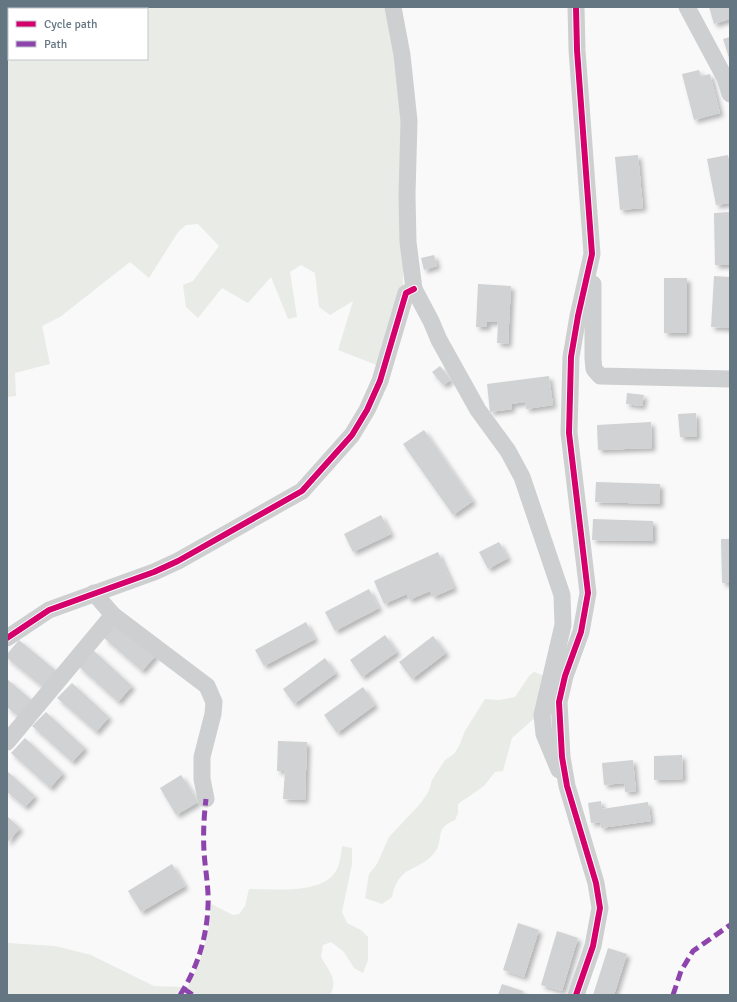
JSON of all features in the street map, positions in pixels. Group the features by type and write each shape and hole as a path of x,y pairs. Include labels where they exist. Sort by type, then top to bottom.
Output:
{"street":[{"path":"393,7 402,55 409,121 407,203 408,242 414,289 439,340 478,410 508,451 522,477 554,567 562,595 564,613 563,625 542,715 544,734 551,755 567,786"},
{"path":"576,7 577,50 592,254 594,369 600,376 730,379"},
{"path":"687,7 725,78 730,94"},
{"path":"576,995 593,946 600,908 596,883 567,786 562,757 559,702 564,676 581,632 588,594 572,467 569,433 569,396 572,357 578,316 592,254"},
{"path":"7,638 49,610 154,572 178,561 302,491 352,436 367,410 380,381 406,293 414,289"},
{"path":"94,593 113,616 207,686 214,702 213,714 202,757 202,779 206,799"},
{"path":"7,742 113,616"}],"shaded area":[{"path":"7,7 388,7 394,28 404,160 403,284 379,366 338,350 353,301 330,315 319,307 315,273 301,265 290,272 297,317 288,319 271,277 248,303 222,288 198,318 186,307 183,285 193,281 219,246 198,224 186,225 178,232 149,278 130,262 60,317 42,326 50,364 15,373 16,396 7,397"},
{"path":"534,672 545,676 537,716 512,738 503,771 495,772 484,786 458,804 458,813 455,820 448,823 442,830 438,847 435,852 429,859 404,873 395,886 392,897 382,904 365,898 369,874 377,864 389,837 420,804 429,791 432,780 445,760 454,754 459,746 465,731 485,699 499,700 515,697 529,676"},
{"path":"342,846 352,848 352,864 342,912 347,923 361,930 368,937 368,960 363,973 354,968 344,952 331,942 323,945 321,957 333,979 330,995 196,995 187,989 197,969 204,948 209,927 211,904 233,915 239,914 245,906 249,889 281,890 305,888 326,881 337,869 340,861"},
{"path":"7,943 55,946 91,955 154,986 182,987 176,995 7,995"}],"building":[{"path":"709,7 730,7 730,19 714,24"},
{"path":"730,37 730,61 723,39"},
{"path":"699,70 701,76 710,74 720,113 694,120 682,74"},
{"path":"638,155 643,208 620,210 615,157"},
{"path":"728,155 730,165 730,203 716,205 707,159"},
{"path":"730,212 730,265 715,265 714,213"},
{"path":"434,255 437,266 424,270 421,258"},
{"path":"714,276 730,277 730,328 711,327"},
{"path":"664,278 687,278 687,333 664,333"},
{"path":"478,284 511,286 508,344 497,343 498,322 487,322 487,327 476,327"},
{"path":"440,366 451,380 443,385 432,372"},
{"path":"549,376 553,405 526,409 525,402 511,404 512,409 490,412 487,384"},
{"path":"627,393 644,395 642,406 626,404"},
{"path":"696,413 697,437 680,437 678,414"},
{"path":"651,422 652,448 598,450 597,425"},
{"path":"424,430 473,501 453,515 403,444"},
{"path":"596,482 660,484 660,504 595,502"},
{"path":"381,515 391,534 353,552 344,534"},
{"path":"593,519 653,521 653,541 592,540"},
{"path":"721,539 730,539 730,583 722,583"},
{"path":"499,542 508,558 488,569 479,552"},
{"path":"438,552 454,588 433,597 430,591 409,600 407,594 384,604 374,581"},
{"path":"369,589 379,608 335,631 325,612"},
{"path":"117,622 156,655 142,671 104,638"},
{"path":"306,622 315,639 264,666 255,650"},
{"path":"385,635 397,652 362,677 350,660"},
{"path":"433,636 446,653 412,679 399,662"},
{"path":"19,640 59,673 45,689 7,658 7,654"},
{"path":"93,650 132,686 118,702 78,666"},
{"path":"325,658 336,673 294,704 283,689"},
{"path":"7,679 34,702 20,718 7,707"},
{"path":"72,683 109,717 96,732 57,698"},
{"path":"363,687 375,705 337,733 324,715"},
{"path":"46,712 85,748 72,762 32,726"},
{"path":"25,738 63,773 50,788 11,753"},
{"path":"278,741 307,742 305,800 283,799 285,771 277,771"},
{"path":"682,755 683,779 654,780 654,756"},
{"path":"633,760 636,791 625,792 624,783 604,785 602,763"},
{"path":"7,771 35,796 25,807 7,792"},
{"path":"181,775 198,802 176,815 160,788"},
{"path":"601,801 602,809 648,802 651,821 601,828 600,822 591,823 588,803"},
{"path":"7,816 20,828 7,843"},
{"path":"172,864 185,886 141,912 128,891"},
{"path":"518,923 539,930 524,977 503,970"},
{"path":"557,931 578,938 562,991 541,985"},
{"path":"608,948 627,954 614,995 593,995"},
{"path":"502,984 523,991 522,995 498,995"}],"marked path":[{"path":"180,995 196,964 206,929 208,906 204,858 204,818 206,799"},
{"path":"673,995 681,971 693,951 730,925"},
{"path":"184,989 193,995"}],"cycle path":[{"path":"576,7 577,50 592,254 578,316 571,357 569,433 588,593 581,632 565,676 559,702 562,757 567,786 596,883 600,908 593,946 576,995"},
{"path":"7,638 49,610 154,572 178,561 302,491 352,435 367,410 380,381 406,293 414,289"}]}
